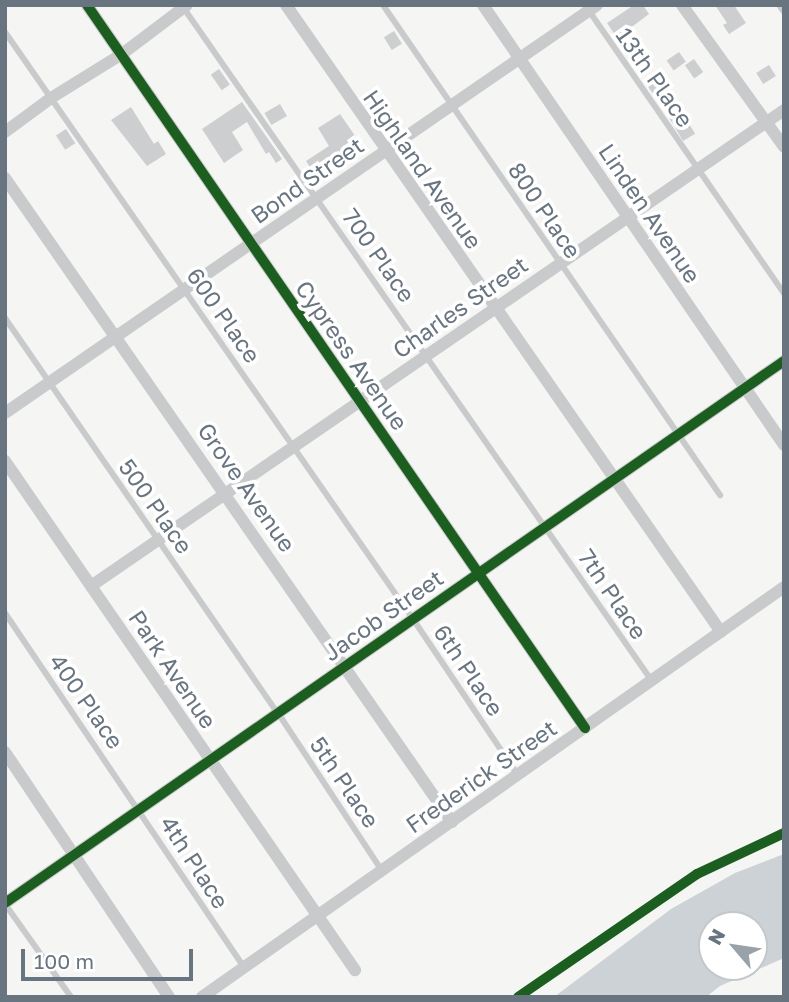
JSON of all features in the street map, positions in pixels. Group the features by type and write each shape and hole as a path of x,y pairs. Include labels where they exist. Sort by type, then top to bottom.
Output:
{"street":[{"name":"Cypress Avenue","path":"87,5 585,728"},
{"name":"Highland Avenue","path":"286,5 384,152 721,632"},
{"name":"Linden Avenue","path":"482,5 784,445"},
{"path":"682,5 784,147"},
{"path":"5,132 51,98 122,54 184,6"},
{"name":"Bond Street","path":"5,413 519,59 590,7"},
{"name":"Charles Street","path":"91,586 784,110"},
{"name":"Grove Avenue","path":"5,178 452,822"},
{"name":"Jacob Street","path":"5,903 784,361"},
{"name":"Park Avenue","path":"5,460 355,970"},
{"name":"Frederick Street","path":"202,997 784,587"},
{"path":"5,752 76,854 169,997"}],"lane":[{"name":"800 Place","path":"383,5 720,495"},
{"path":"779,5 784,12"},
{"name":"700 Place","path":"184,6 546,526"},
{"name":"13th Place","path":"590,7 784,294"},
{"name":"600 Place","path":"5,32 414,619"},
{"name":"500 Place","path":"5,318 278,713"},
{"name":"7th Place","path":"546,526 652,681"},
{"name":"400 Place","path":"5,614 140,809"},
{"name":"6th Place","path":"414,619 518,775"},
{"name":"5th Place","path":"278,713 382,871"},
{"name":"4th Place","path":"140,809 245,968"},
{"path":"5,903 71,997"}],"shaded area":[{"path":"784,854 784,958 768,965 768,911 698,911 698,981 731,981 706,997 554,997 671,909 735,873"}],"building":[{"path":"634,5 643,5 649,14 617,38 607,23"},
{"path":"715,5 734,5 746,23 729,34 723,25 727,23"},
{"path":"394,31 402,44 392,50 384,37"},
{"path":"679,52 686,62 674,70 667,61"},
{"path":"694,59 703,72 694,78 685,65"},
{"path":"769,65 776,76 763,84 756,73"},
{"path":"219,69 230,85 222,90 211,75"},
{"path":"652,74 666,99 660,103 643,80"},
{"path":"242,102 282,159 276,163 269,152 266,154 247,122 232,132 243,150 224,163 202,129"},
{"path":"676,102 695,134 683,141 664,109"},
{"path":"280,104 287,116 271,125 264,113"},
{"path":"131,107 154,144 158,141 166,154 147,166 111,120"},
{"path":"340,114 362,146 315,175 306,161 329,146 318,128"},
{"path":"66,129 75,143 65,150 56,136"}],"cycle path":[{"path":"87,5 585,728"},
{"path":"5,903 784,361"},
{"path":"518,997 697,874 784,833"}]}
